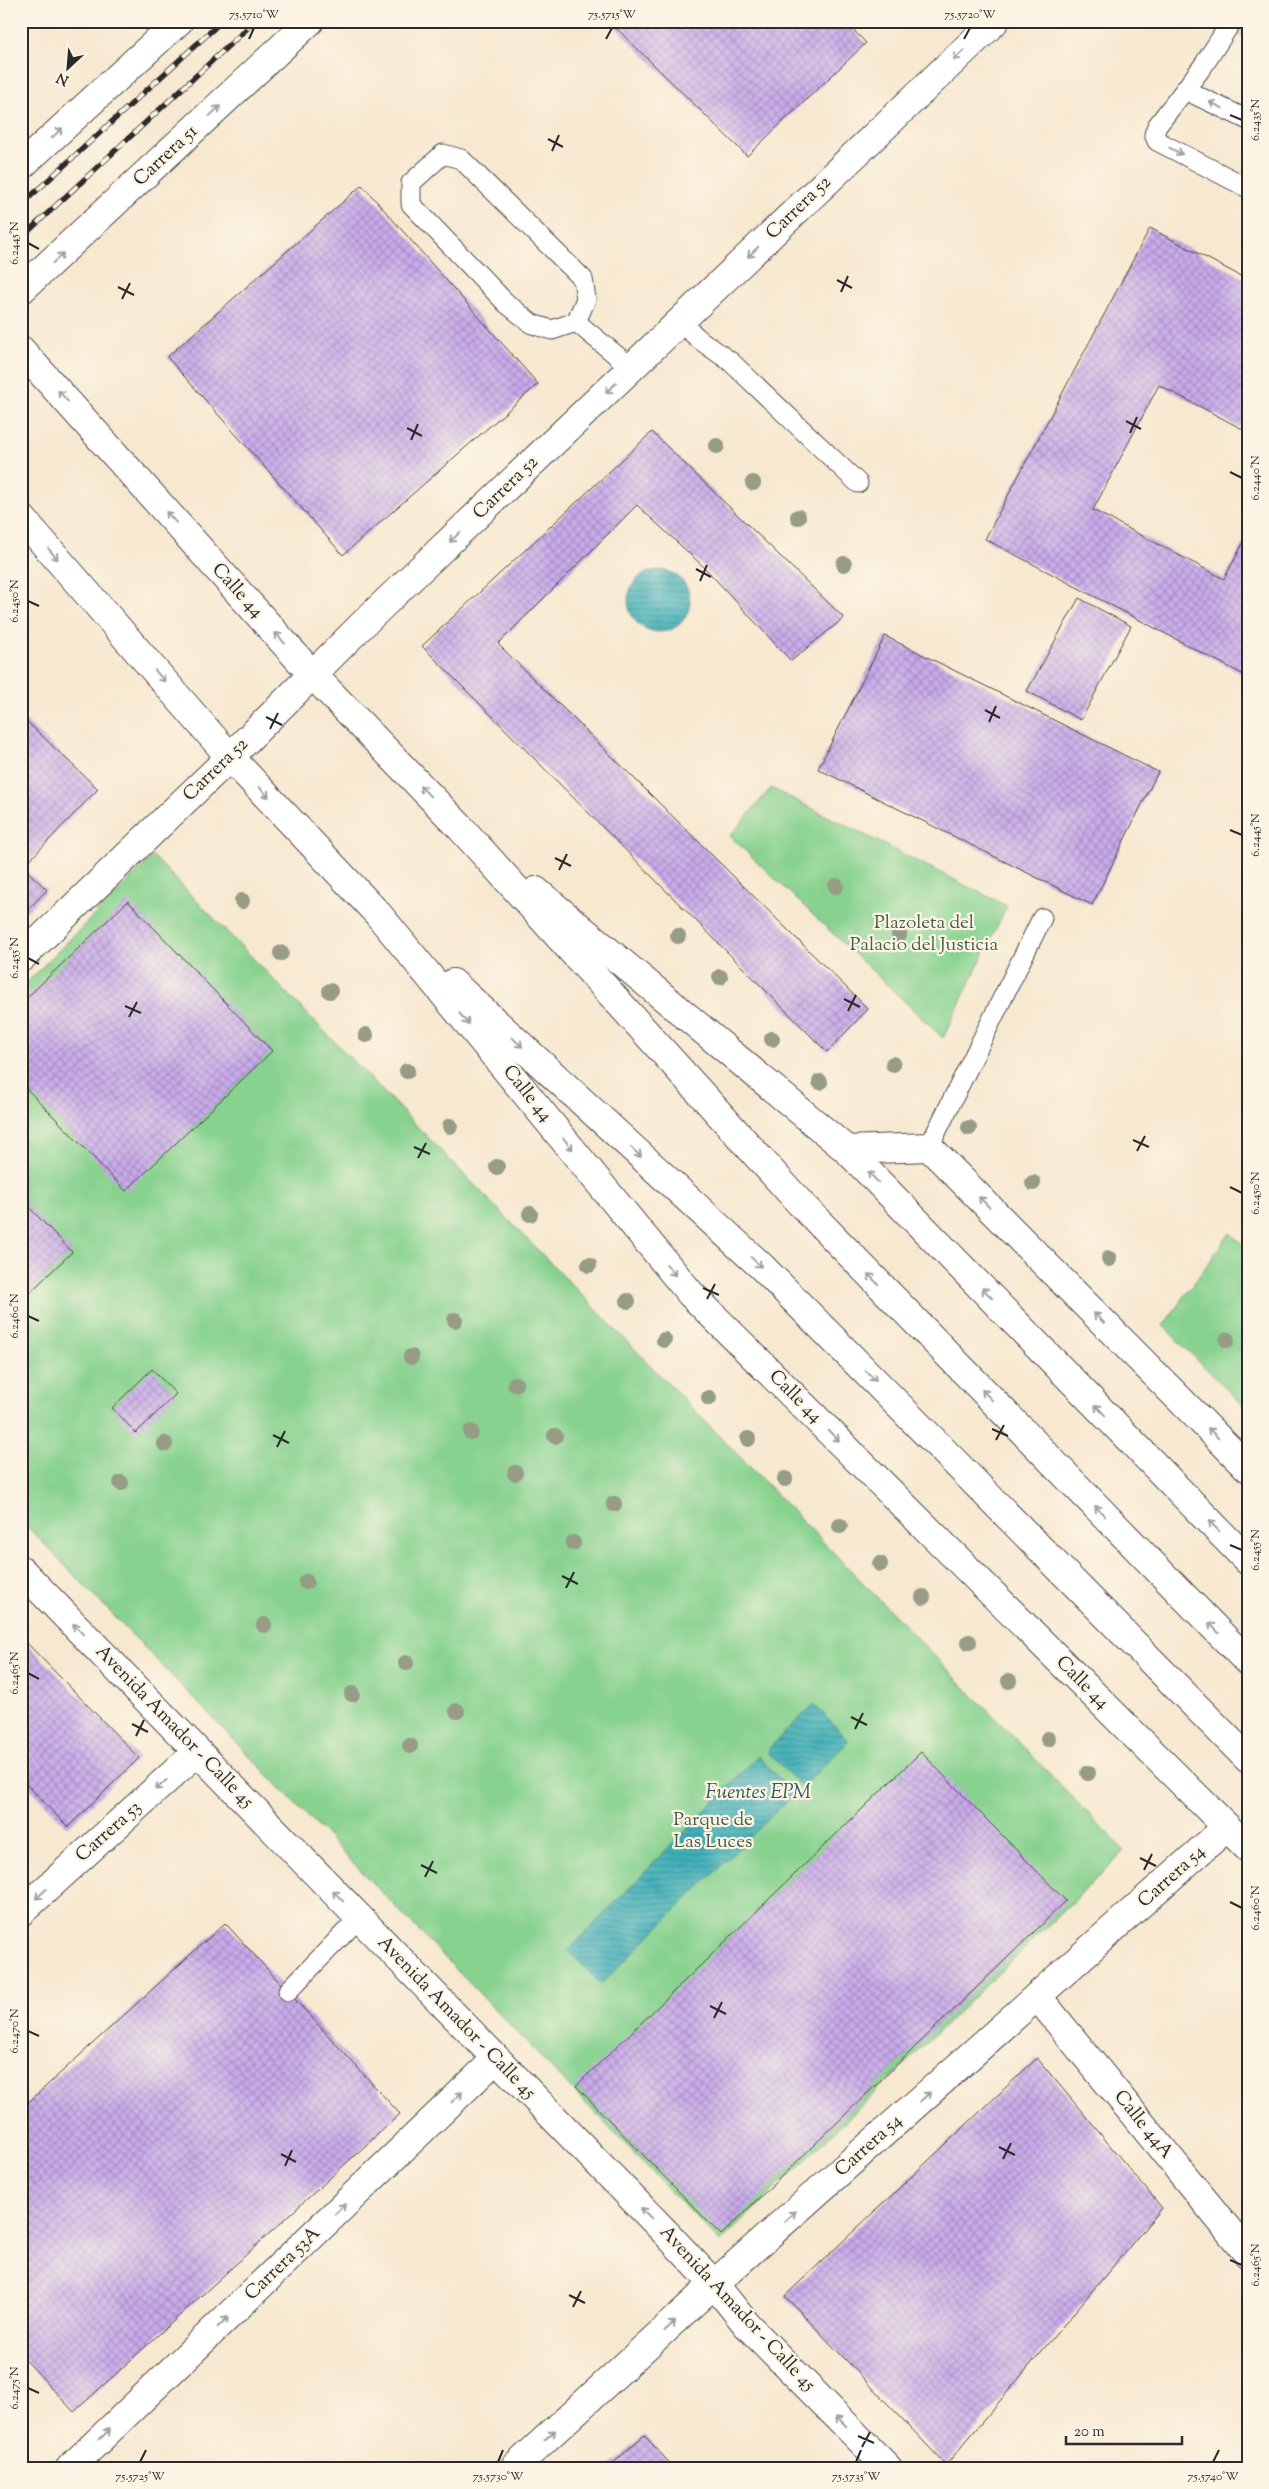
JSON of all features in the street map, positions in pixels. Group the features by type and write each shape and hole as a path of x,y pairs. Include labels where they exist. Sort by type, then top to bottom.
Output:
{"main road":[{"path":"21,166 179,21"},
{"name":"Carrera 51","path":"21,290 310,21"},
{"name":"Carrera 52","path":"21,958 230,757 312,674 995,21"},
{"name":"Calle 44","path":"21,350 312,674 459,826 800,1203 1248,1662"},
{"name":"Calle 44","path":"21,517 230,757 378,914 690,1293 1248,1848"},
{"name":"Calle 44","path":"459,826 847,1150 1248,1561"},
{"name":"Calle 44","path":"378,914 762,1267 1248,1759"},
{"path":"847,1150 928,1147 1248,1468"},
{"name":"Avenida Amador - Calle 45","path":"21,1570 714,2284 747,2325 888,2468"},
{"name":"Carrera 53","path":"21,1912 197,1752"},
{"name":"Carrera 54","path":"514,2468 714,2284 1227,1827"},
{"name":"Calle 44A","path":"1038,1996 1248,2254"},
{"name":"Carrera 53A","path":"70,2468 496,2060"}],"lane":[{"path":"1232,21 1185,90 1157,126 1154,134 1157,141 1248,188"},
{"path":"1185,90 1248,120"},
{"path":"443,154 461,159 583,279 586,299 576,322 552,330 532,324 506,303 412,204 411,184 443,154"},
{"path":"576,322 632,368"},
{"path":"680,322 700,340 730,362 858,483"},
{"path":"928,1147 1042,918"},
{"path":"288,1991 359,1918"}],"green space":[{"path":"1216,21 1248,21 1248,39"},
{"name":"Plazoleta del Palacio del Justicia","path":"771,788 1007,906 943,1038 730,836"},
{"name":"Parque de Las Luces","path":"153,856 1125,1851 720,2242 21,1520 21,988"},
{"path":"1230,1233 1248,1249 1248,1410 1163,1326"}],"water":[{"path":"653,570 665,570 681,579 688,589 690,601 688,613 681,623 665,632 653,632 642,627 633,618 628,607 628,595 633,584 642,575"},
{"name":"Fuentes EPM","path":"814,1704 849,1741 802,1787 766,1751"},
{"name":"Fuentes EPM","path":"758,1756 794,1794 601,1984 568,1951"}],"building":[{"path":"609,21 845,21 866,43 747,156"},
{"path":"362,185 538,384 343,555 167,357"},
{"path":"1150,228 1248,280 1248,432 1159,385 1093,510 1224,579 1248,534 1248,677 985,539"},
{"path":"652,432 844,618 791,661 705,568 637,505 498,644 868,1009 827,1052 422,646"},
{"path":"1079,598 1131,626 1081,720 1027,691"},
{"path":"885,636 1158,772 1092,905 818,769"},
{"path":"21,716 98,789 23,867 47,890 21,917"},
{"path":"128,901 272,1051 126,1191 21,1083 21,1003"},
{"path":"21,1199 72,1252 21,1301"},
{"path":"152,1369 176,1394 136,1433 112,1408"},
{"path":"21,1637 139,1758 68,1827 21,1779"},
{"path":"921,1752 1066,1901 721,2235 576,2086"},
{"path":"225,1923 400,2114 74,2412 21,2355 21,2109"},
{"path":"1037,2058 1162,2208 946,2465 785,2296"},
{"path":"644,2435 674,2468 608,2468"}],"railway":[{"path":"21,205 222,21"},
{"path":"21,238 255,21"}]}
